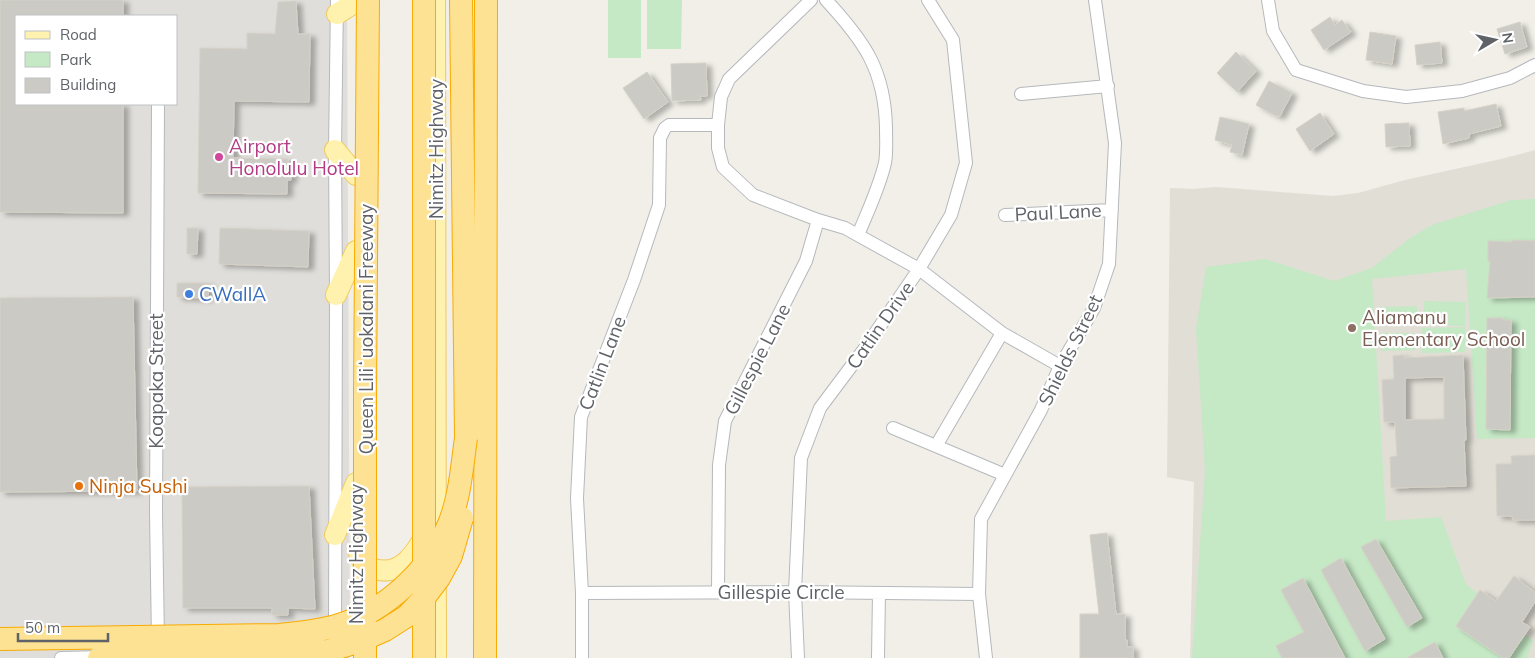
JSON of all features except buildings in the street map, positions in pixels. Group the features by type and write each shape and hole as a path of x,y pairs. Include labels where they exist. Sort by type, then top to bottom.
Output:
{"highway":[{"name":"Queen Liliʻuokalani Freeway","path":"361,0 365,395 365,658"},
{"path":"424,0 424,658"},
{"path":"100,658 172,652 258,655 328,651 360,641 385,630 407,616 439,578 451,556 460,532 465,507 466,482 461,0"},
{"path":"485,658 486,0"},
{"path":"0,639 279,635 310,632 341,625 372,610 396,594 417,573 435,550 449,524 457,493 466,438"}],"main road":[{"name":"Nimitz Highway","path":"356,658 356,175 361,0"},
{"path":"337,7 361,0"},
{"name":"Nimitz Highway","path":"435,0 436,658"},
{"path":"334,150 356,175"},
{"path":"336,295 356,251"},
{"path":"335,535 356,483"},
{"path":"356,539 362,561 368,567 384,572 400,567 409,559 421,544 436,517"}],"street":[{"path":"811,0 729,79 721,97 718,125 718,148 724,167 753,195 818,220 845,228 918,269 1002,333 1060,366"},
{"path":"826,0 850,25 875,66 886,115 885,161 876,193 858,235"},
{"name":"Catlin Drive","path":"798,658 795,592 801,458 820,408 865,348 918,269 951,215 966,163 954,40 928,0"},
{"name":"Shields Street","path":"986,658 979,594 981,519 1041,410 1060,366 1094,308 1108,264 1115,143 1095,0"},
{"path":"1268,0 1273,31 1296,70 1363,91 1406,97 1462,90 1510,78 1535,64"},
{"path":"334,658 336,295 334,150 337,7"},
{"path":"1020,94 1108,86"},
{"name":"Koapaka Street","path":"158,105 156,484 158,657"},
{"name":"Catlin Lane","path":"582,658 582,593 577,498 581,417 634,280 659,205 660,138 665,128 669,125 718,125"},
{"name":"Paul Lane","path":"1005,215 1112,210"},
{"name":"Gillespie Lane","path":"718,592 719,465 725,421 806,261 818,220"},
{"path":"936,446 1002,333"},
{"path":"893,428 1005,475"},
{"name":"Gillespie Circle","path":"582,593 795,592 979,594"},
{"path":"878,658 879,593"},
{"path":"61,658 198,658"}],"shaded area":[{"path":"0,0 347,0 350,658 0,658"},
{"name":"Aliamanu Elementary School","path":"1535,150 1535,658 1190,658 1194,482 1167,477 1170,188 1216,187 1333,196 1358,193 1405,180"}],"green space":[{"path":"608,0 641,0 641,58 608,58"},
{"path":"647,0 682,0 681,49 647,49"},
{"name":"Aliamanu Elementary School","path":"1535,199 1535,438 1477,439 1466,269 1372,279 1386,521 1441,517 1466,584 1533,641 1527,658 1192,658 1205,471 1196,328 1206,267 1265,259 1334,281 1372,268 1410,238 1432,225 1511,200"},
{"path":"1424,301 1466,302 1465,326 1423,325"},
{"path":"1417,306 1417,324 1380,324 1380,307"},
{"path":"1465,327 1465,352 1422,353 1422,328"},
{"path":"1381,333 1414,333 1415,350 1381,351"}],"place":[{"name":"Airport Honolulu Hotel","path":"219,157"},
{"name":"CWallA","path":"189,294"},
{"name":"Aliamanu Elementary School","path":"1352,328"},
{"name":"Ninja Sushi","path":"79,486"}]}
